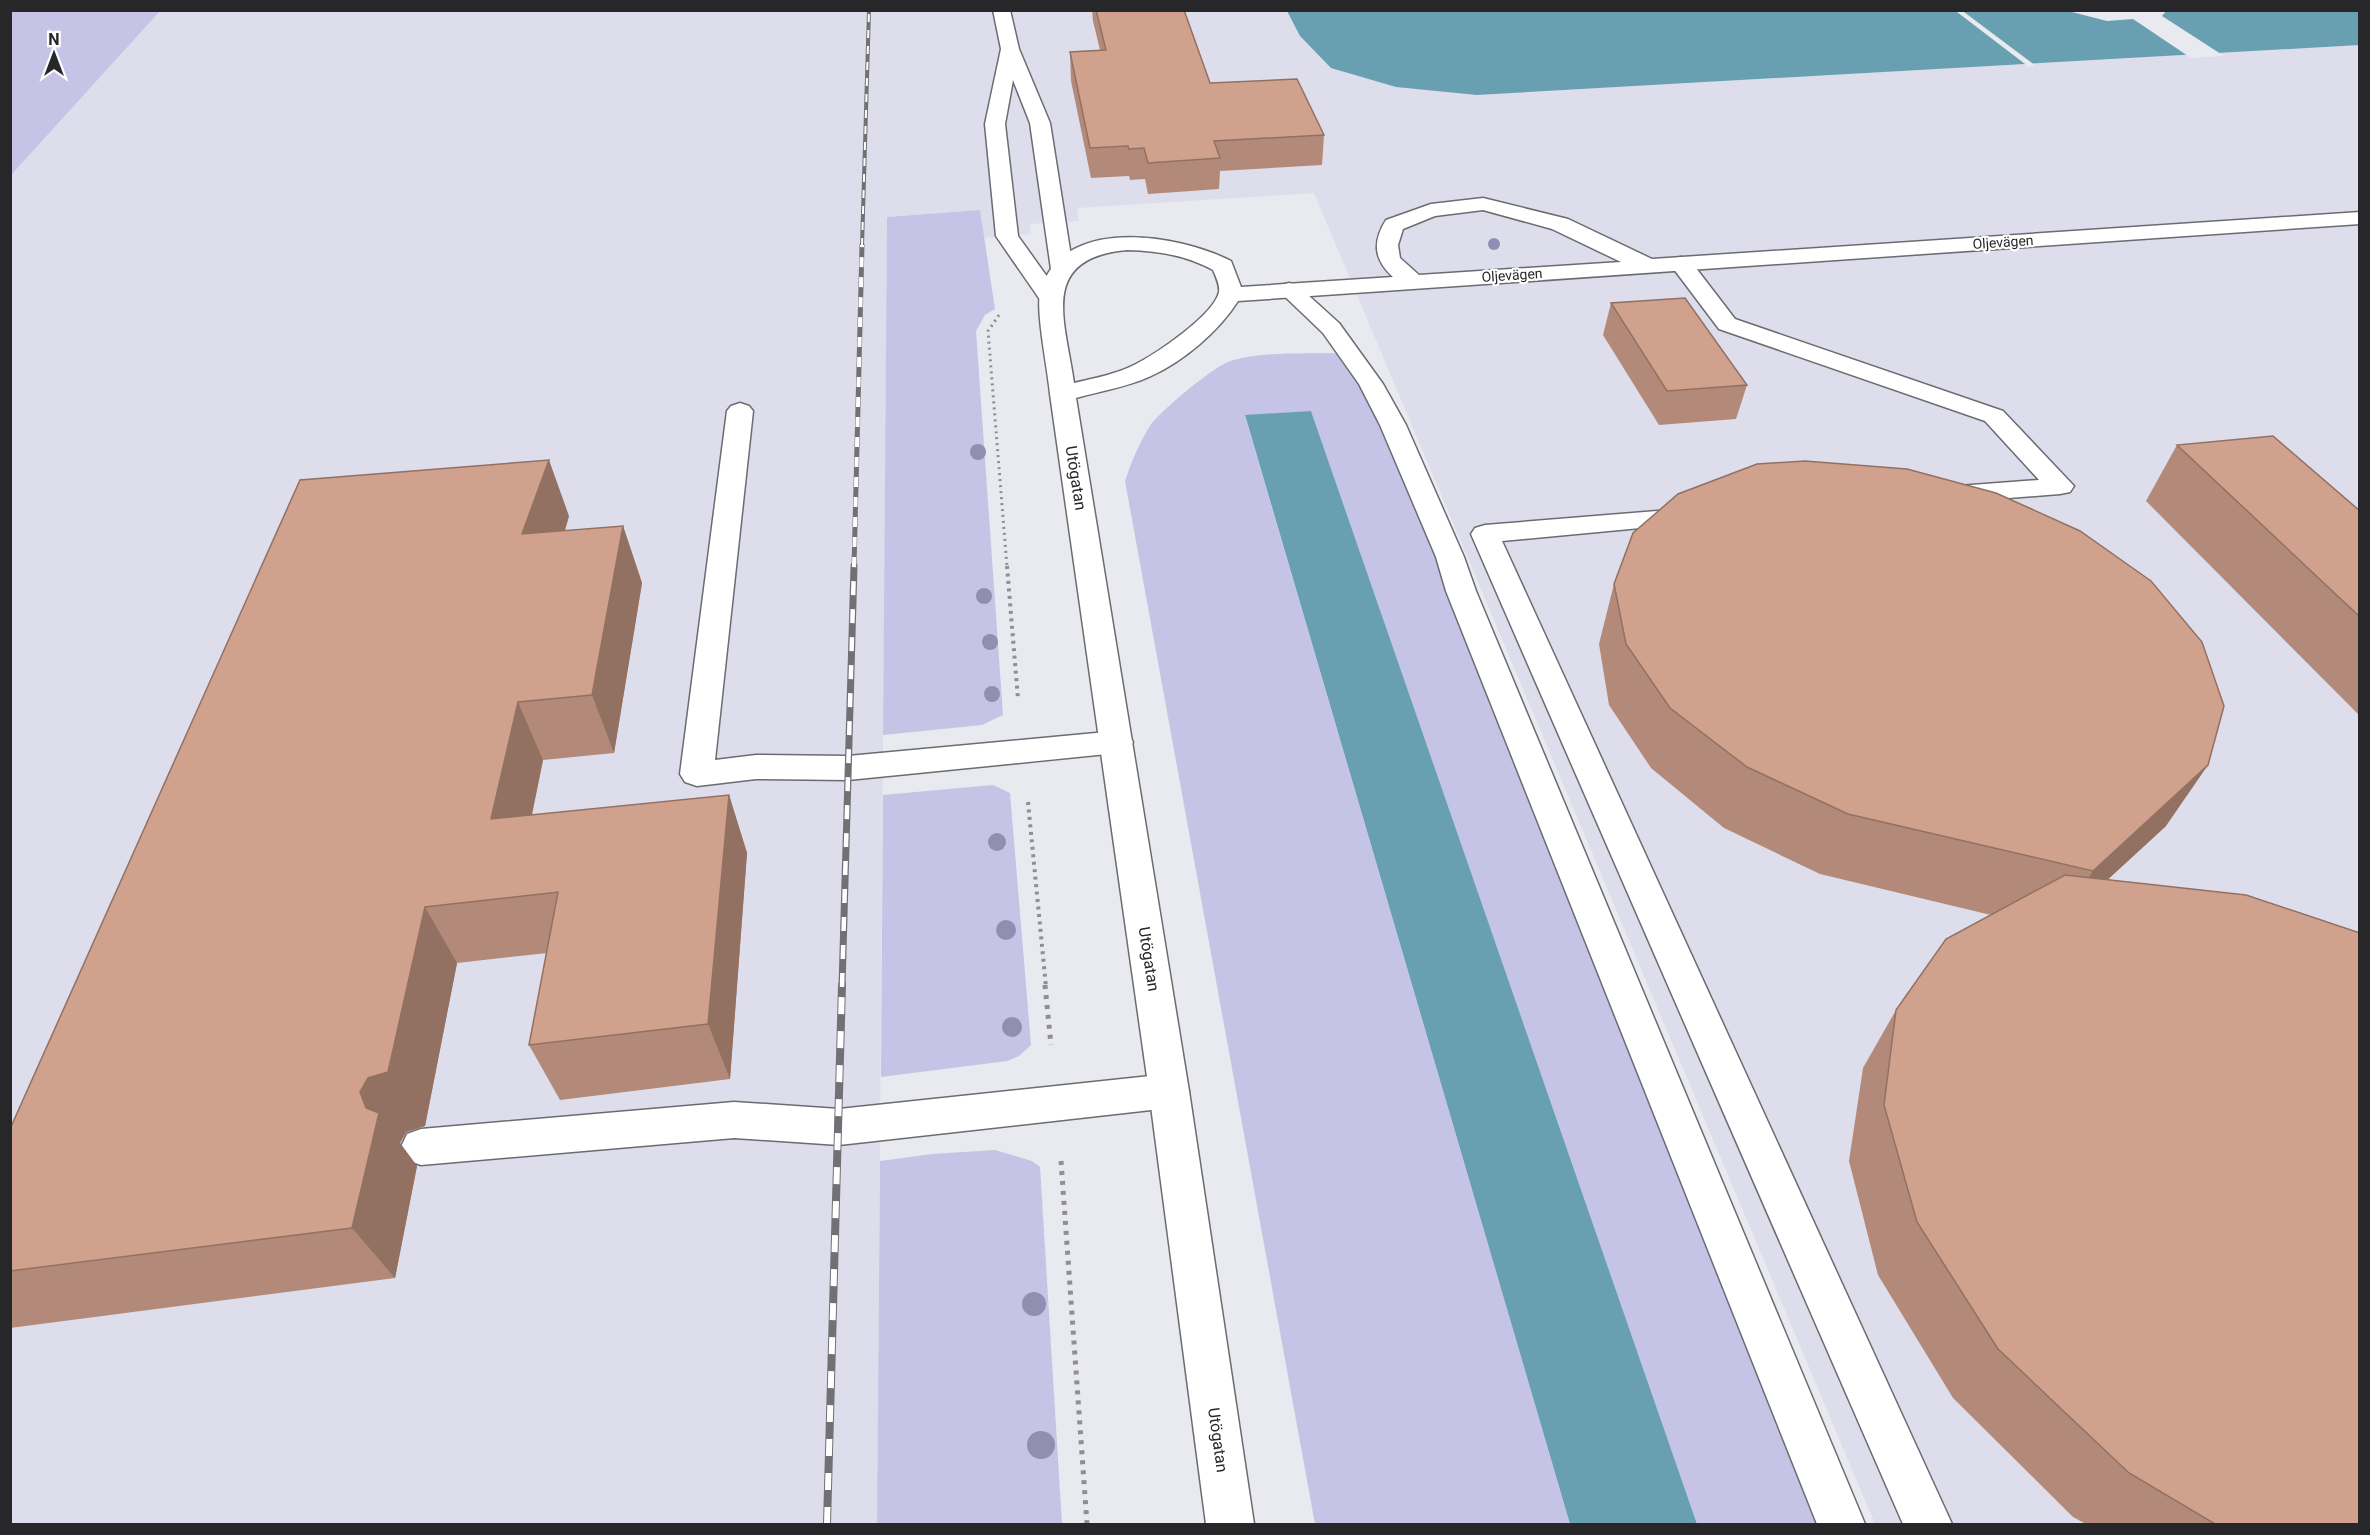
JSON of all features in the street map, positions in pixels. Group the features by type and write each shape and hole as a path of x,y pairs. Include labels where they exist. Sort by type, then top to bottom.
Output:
{"street":[{"path":"1001,10 1010,49 1040,123 1062,269"},
{"path":"1010,49 995,124 1007,236 1051,299"},
{"name":"Oljevägen","path":"1413,282 1389,262 1385,243 1394,225 1431,210 1483,204 1560,224 1647,266"},
{"name":"Oljevägen","path":"1230,295 2360,218"},
{"path":"1062,269 1072,258 1087,250 1118,245 1172,247 1196,253 1224,266 1229,280 1230,295 1220,310 1177,351 1143,370 1063,394"},
{"path":"1681,264 1727,324 1994,416 2060,486 1919,497"},
{"name":"Utögatan","path":"1062,269 1051,299 1063,394 1169,1091 1230,1524"},
{"path":"1289,290 1331,328 1350,352 1393,425 1450,557 1461,591 1841,1524"},
{"path":"740,411 697,774 756,767 848,768 1117,742"},
{"path":"1719,514 1485,534 1928,1524"},
{"path":"421,1147 734,1120 839,1127 1169,1091"}],"path":[{"path":"1051,299 995,317 988,331 1023,750 1056,1103 1087,1524"}],"shaded area":[{"path":"2359,10 2360,45 1477,95 1396,87 1331,68 1300,36 1287,11"},
{"path":"10,11 160,11 11,175"},
{"path":"160,11 1287,11 1300,36 1477,95 2359,45 2359,1524 1875,1524 1314,193 1077,208 1079,221 1030,224 1031,234 984,238 980,210 887,217 877,1524 11,1524 10,175"},
{"path":"980,210 995,309 985,315 976,331 1003,715 982,725 883,735 887,217"},
{"path":"1339,353 1367,399 1436,555 1446,589 1818,1524 1697,1524 1311,411 1245,416 1570,1524 1315,1524 1125,481 1139,446 1155,419 1186,391 1220,366 1240,358 1254,356"},
{"path":"1311,411 1697,1524 1570,1524 1245,415"},
{"path":"993,785 1010,793 1031,1045 1019,1056 1007,1061 881,1077 883,795"},
{"path":"995,1150 1032,1161 1040,1167 1062,1524 877,1524 880,1161 932,1154"}],"pier":[{"path":"1934,11 1979,11 1964,12 2036,66 2029,67 1957,12"},
{"path":"2068,11 2166,11 2162,16 2224,56 2191,58 2133,19 2107,21"}],"building":[{"path":"1096,10 1184,10 1210,83 1297,79 1324,135 1214,141 1220,158 1148,163 1144,148 1129,149 1128,146 1090,148 1070,52 1106,50"},
{"path":"1685,298 1747,385 1667,391 1611,303"},
{"path":"2273,436 2360,511 2360,617 2177,445"},
{"path":"549,460 522,534 623,526 592,695 518,702 491,819 729,795 708,1024 529,1045 558,892 425,907 388,1072 368,1078 360,1092 366,1108 379,1113 352,1228 10,1271 10,1129 300,480"},
{"path":"1805,461 1907,469 1996,493 2080,531 2151,581 2202,642 2224,706 2208,765 2093,871 1848,814 1747,767 1670,708 1626,644 1614,584 1633,533 1678,494 1757,464"},
{"path":"2065,875 2246,895 2360,933 2360,1524 2215,1524 2129,1473 1998,1349 1917,1222 1884,1105 1896,1010 1946,939"}],"railway":[{"path":"862,246 869,10"},
{"path":"854,567 862,245"},
{"path":"842,987 854,566"},
{"path":"827,1524 842,985"}]}
